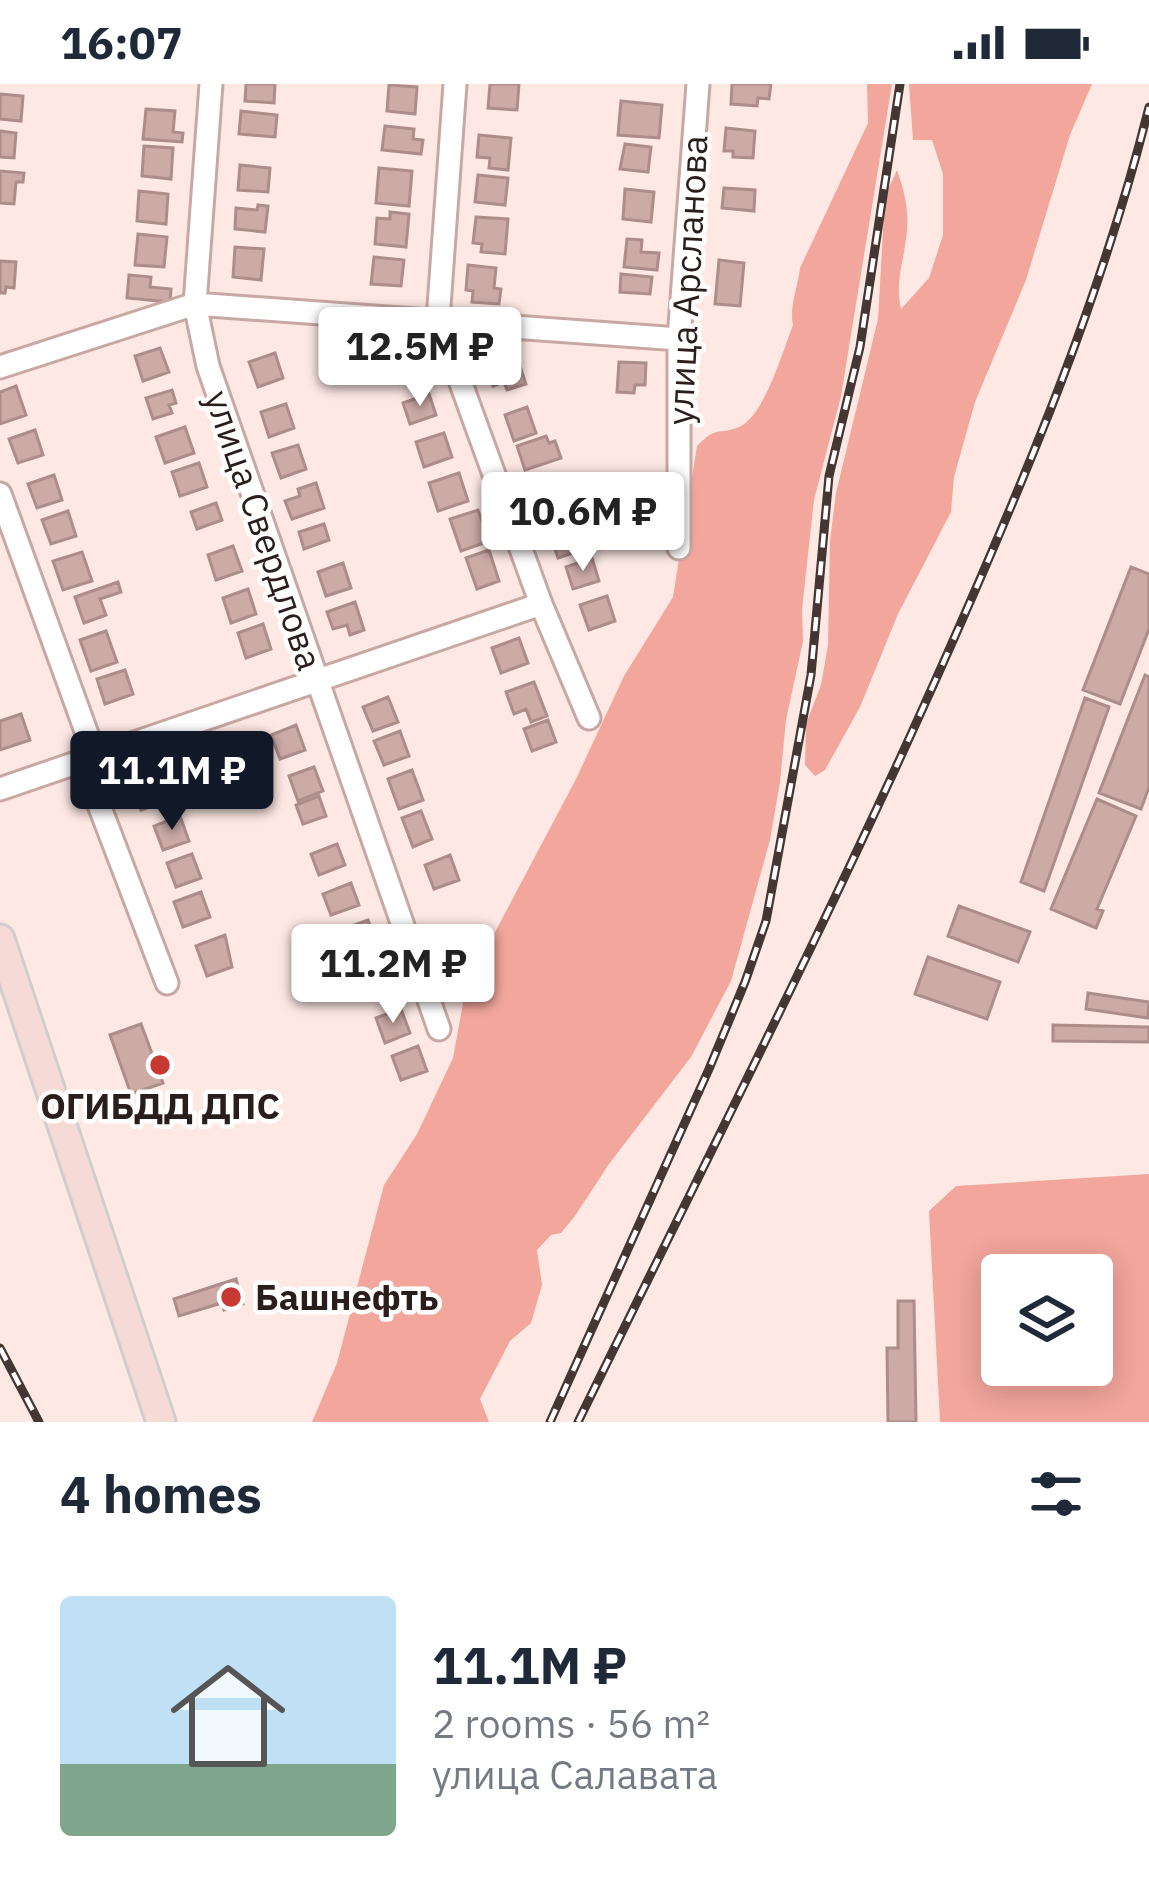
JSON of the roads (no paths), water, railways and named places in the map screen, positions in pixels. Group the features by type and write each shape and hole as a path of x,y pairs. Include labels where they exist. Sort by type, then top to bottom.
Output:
{"main road":[{"path":"0,939 160,1422"}],"street":[{"name":"улица Свердлова","path":"212,84 195,304 208,366 440,1029"},
{"path":"455,84 438,320 541,604 589,718"},
{"name":"улица Арсланова","path":"679,548 680,339 698,84"},
{"path":"0,367 195,304 680,339"},
{"path":"0,494 87,734 91,784 167,983"},
{"path":"0,789 541,604"}],"railway":[{"path":"550,1422 709,1069 766,921 811,675 829,476 860,347 900,84"},
{"path":"578,1422 813,942 977,585 1086,316 1149,107"},
{"path":"0,1348 39,1422"}],"place":[{"name":"ОГИБДД ДПС","path":"160,1065"},
{"name":"Башнефть","path":"231,1297"}]}
